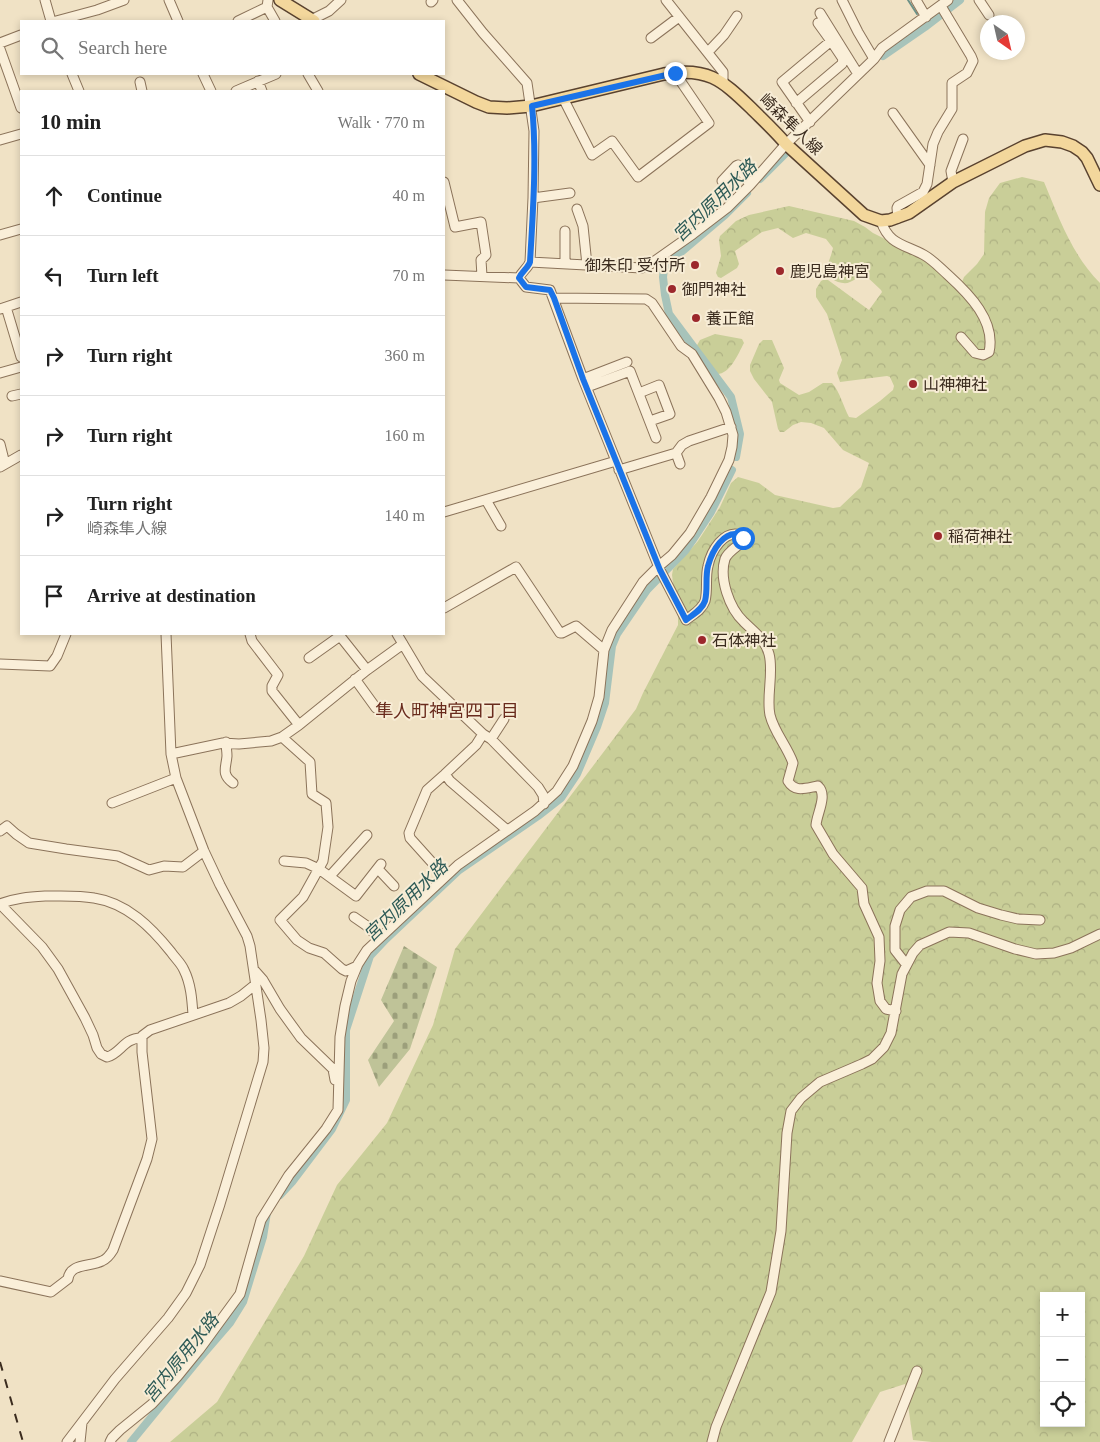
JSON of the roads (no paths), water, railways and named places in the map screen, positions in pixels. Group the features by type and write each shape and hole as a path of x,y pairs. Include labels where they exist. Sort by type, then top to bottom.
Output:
{"main road":[{"path":"280,0 313,20"},
{"name":"崎森隼人線","path":"421,75 489,107 507,108 532,106 675,73 698,73 712,77 732,90 786,144 864,215 882,221"},
{"path":"882,221 898,218 919,207 953,182 1025,146 1045,140 1062,142 1082,152 1087,158 1100,185"}],"street":[{"path":"45,0 51,20"},
{"path":"169,0 178,20"},
{"path":"313,20 329,11 341,0"},
{"path":"666,0 723,72 723,83"},
{"path":"842,0 874,59"},
{"path":"916,0 926,16"},
{"path":"979,0 989,15"},
{"path":"60,20 97,10 120,1"},
{"path":"461,2 483,33 528,83 534,132 533,198 530,262 519,278"},
{"path":"240,20 267,4 275,20"},
{"path":"530,262 642,268 649,265 727,208 786,144 874,59 882,48 926,16 944,8 973,62 967,73 952,83 952,109 933,144 927,184 923,192 898,206 898,218"},
{"path":"820,13 858,74"},
{"path":"708,52 724,35 737,16"},
{"path":"651,38 679,17"},
{"path":"796,103 842,64 843,59 818,23"},
{"path":"0,43 20,35"},
{"path":"810,122 782,82 831,41"},
{"path":"0,49 20,105"},
{"path":"563,98 592,155 612,141 638,177 709,123 675,73"},
{"path":"72,75 79,90"},
{"path":"203,75 211,90"},
{"path":"238,90 273,75"},
{"path":"309,75 317,90"},
{"path":"258,81 262,90"},
{"path":"893,113 930,165"},
{"path":"0,140 20,134"},
{"path":"953,182 951,170 963,138"},
{"path":"722,181 738,165 750,185"},
{"path":"445,186 455,226 482,222 486,255 482,260 482,276"},
{"path":"533,198 570,193"},
{"path":"578,210 583,226 587,265"},
{"path":"882,221 884,230 891,239 925,256 966,291 984,318 990,333 991,344 989,352 983,355 975,353 961,337"},
{"path":"0,236 20,229"},
{"path":"564,231 565,264"},
{"path":"445,275 519,278 526,287 550,290 659,568 686,620 700,609 705,602 708,567 713,552 722,539 736,533 741,535 744,540 726,557 723,571 728,597 742,621 757,632 765,643 770,655 770,714 793,763 788,781 791,787 796,789 818,786 822,790 823,796 816,824 833,854 862,888 864,904 879,937 880,961 877,983 880,1001 886,1009 896,1011"},
{"path":"111,1440 152,1404 176,1377 199,1350 240,1294 261,1220 268,1206 289,1175 326,1130 338,1110 340,1037 345,1006 351,981 366,950 458,865 544,804 558,791 568,776 592,722 599,697 604,650 612,630 643,582 683,544 711,497 730,454 733,441 731,427 719,398 692,354 681,346 652,303 646,299 554,298"},
{"path":"20,302 3,308 20,354"},
{"path":"585,383 627,362"},
{"path":"0,373 20,367"},
{"path":"585,383 630,370 656,438"},
{"path":"639,393 659,385 670,414 650,421"},
{"path":"619,470 676,453 689,441 731,427"},
{"path":"0,444 3,465 20,456"},
{"path":"676,453 680,464"},
{"path":"445,512 616,461"},
{"path":"486,500 501,526"},
{"path":"445,607 517,567 560,633 576,626 604,650"},
{"path":"0,664 50,666 57,656 66,635"},
{"path":"68,1442 115,1379 186,1293 200,1265 263,1062 264,1048 256,984 247,936 220,886 204,851 176,778 171,754 166,635"},
{"path":"250,635 252,641 278,675 272,686 273,693 298,725"},
{"path":"398,635 422,676 487,736 538,788 543,794 544,804"},
{"path":"309,658 340,636 366,670"},
{"path":"171,754 226,742 239,744 260,743 282,737 366,670 403,644"},
{"path":"355,679 376,708"},
{"path":"445,877 410,838 409,833 426,790 504,719"},
{"path":"282,737 310,760 312,794 326,804 328,828 323,861 303,897 280,920 297,940 309,948 324,953 342,969 346,971 357,966"},
{"path":"226,742 225,771 227,777 233,783"},
{"path":"445,774 450,781 507,830"},
{"path":"112,803 176,778"},
{"path":"0,831 7,826 29,843 118,856 150,870 164,866 183,867 204,851"},
{"path":"330,876 367,835"},
{"path":"284,860 306,863 319,868 356,896 380,866 394,886"},
{"path":"906,964 894,950 894,926 900,910 911,897 927,891 944,891 978,908 1018,918 1040,920"},
{"path":"141,1038 127,1042 112,1056 107,1057 101,1054 85,1018 58,968 42,947 0,904 24,897 79,896 104,900 131,913 151,928 184,970 191,992 193,1015"},
{"path":"354,917 379,938"},
{"path":"712,1442 716,1427 771,1292 781,1231 787,1132 791,1111 800,1098 820,1082 872,1059 884,1046 892,1033 902,974 906,964 920,945 949,932 969,933 1015,949 1036,954 1054,953 1071,948 1100,934"},
{"path":"254,970 263,980 280,1009 301,1038 333,1069 338,1092"},
{"path":"0,1281 50,1292 68,1279 76,1267 102,1261 108,1257 114,1250 147,1159 152,1139 141,1038 144,1033 150,1030 229,1003 256,984"},
{"path":"889,1442 917,1372"},
{"path":"80,1442 82,1423"}],"waterway":[{"path":"908,0 917,14"},
{"name":"宮内原用水路","path":"883,56 960,0"},
{"name":"宮内原用水路","path":"760,179 785,154"},
{"name":"宮内原用水路","path":"736,457 740,434 731,397 669,314 663,277 667,264 725,215 747,193"},
{"name":"宮内原用水路","path":"280,1195 332,1129 346,1100 346,1030 370,956 458,871 561,798 577,774 597,727 605,703 612,646 617,634 647,590 685,551 711,512 732,470"},
{"name":"宮内原用水路","path":"131,1442 230,1323 243,1302 263,1237 267,1212"}],"railway":[{"path":"0,1362 23,1442"}],"place":[{"name":"御朱印 受付所","path":"695,265"},
{"name":"鹿児島神宮","path":"780,271"},
{"name":"御門神社","path":"672,289"},
{"name":"養正館","path":"696,318"},
{"name":"山神神社","path":"913,384"},
{"name":"稲荷神社","path":"938,536"},
{"name":"石体神社","path":"702,640"}],"district":[{"name":"隼人町神宮四丁目","path":"447,711"}]}
